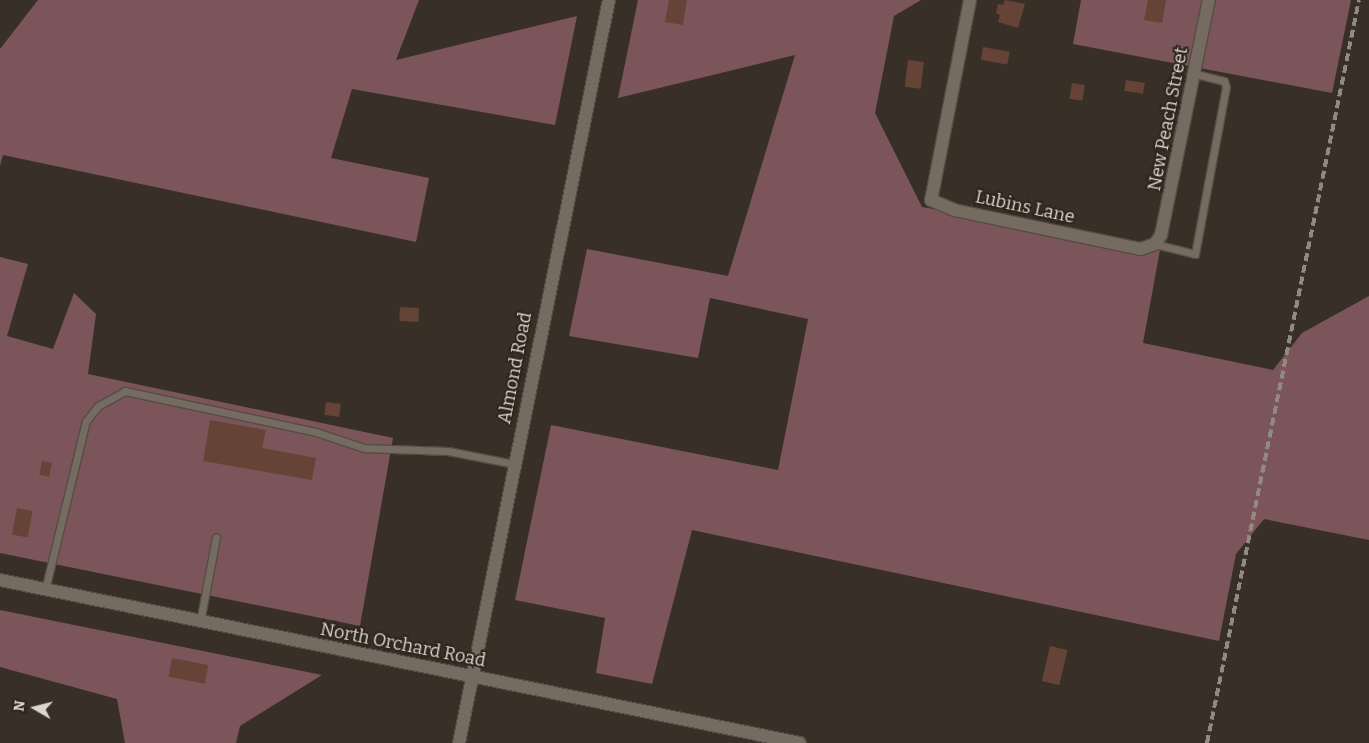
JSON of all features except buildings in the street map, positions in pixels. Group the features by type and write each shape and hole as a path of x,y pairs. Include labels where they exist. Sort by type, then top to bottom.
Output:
{"street":[{"name":"Almond Road","path":"459,743 609,0"},
{"name":"Lubins Lane","path":"970,0 929,197 938,206 1141,249 1156,244"},
{"name":"New Peach Street","path":"1156,244 1164,224 1210,0"},
{"name":"North Orchard Road","path":"0,580 800,743"}],"lane":[{"path":"1156,244 1195,254 1226,87 1224,81 1195,74"},
{"path":"45,590 86,421 98,406 125,391 316,432 364,448 448,450 514,464"},
{"path":"200,622 216,537"}],"shaded area":[{"path":"38,0 419,0 396,60 577,16 555,125 352,89 331,158 429,178 416,242 3,155 0,166 0,49"},
{"path":"638,0 921,0 894,16 875,113 922,207 1160,250 1143,343 1273,370 1302,333 1369,296 1369,540 1264,519 1236,554 1219,641 692,530 652,684 596,673 605,618 515,600 551,425 778,470 808,319 710,298 698,358 569,336 587,249 728,276 795,55 618,98"},
{"path":"1081,0 1351,0 1332,93 1073,44"},
{"path":"0,257 28,264 7,336 53,349 74,293 96,314 88,374 393,438 360,626 0,553"},
{"path":"0,610 322,675 240,726 236,743 125,743 117,699 0,667"}],"railway":[{"path":"1207,743 1359,0"}]}
